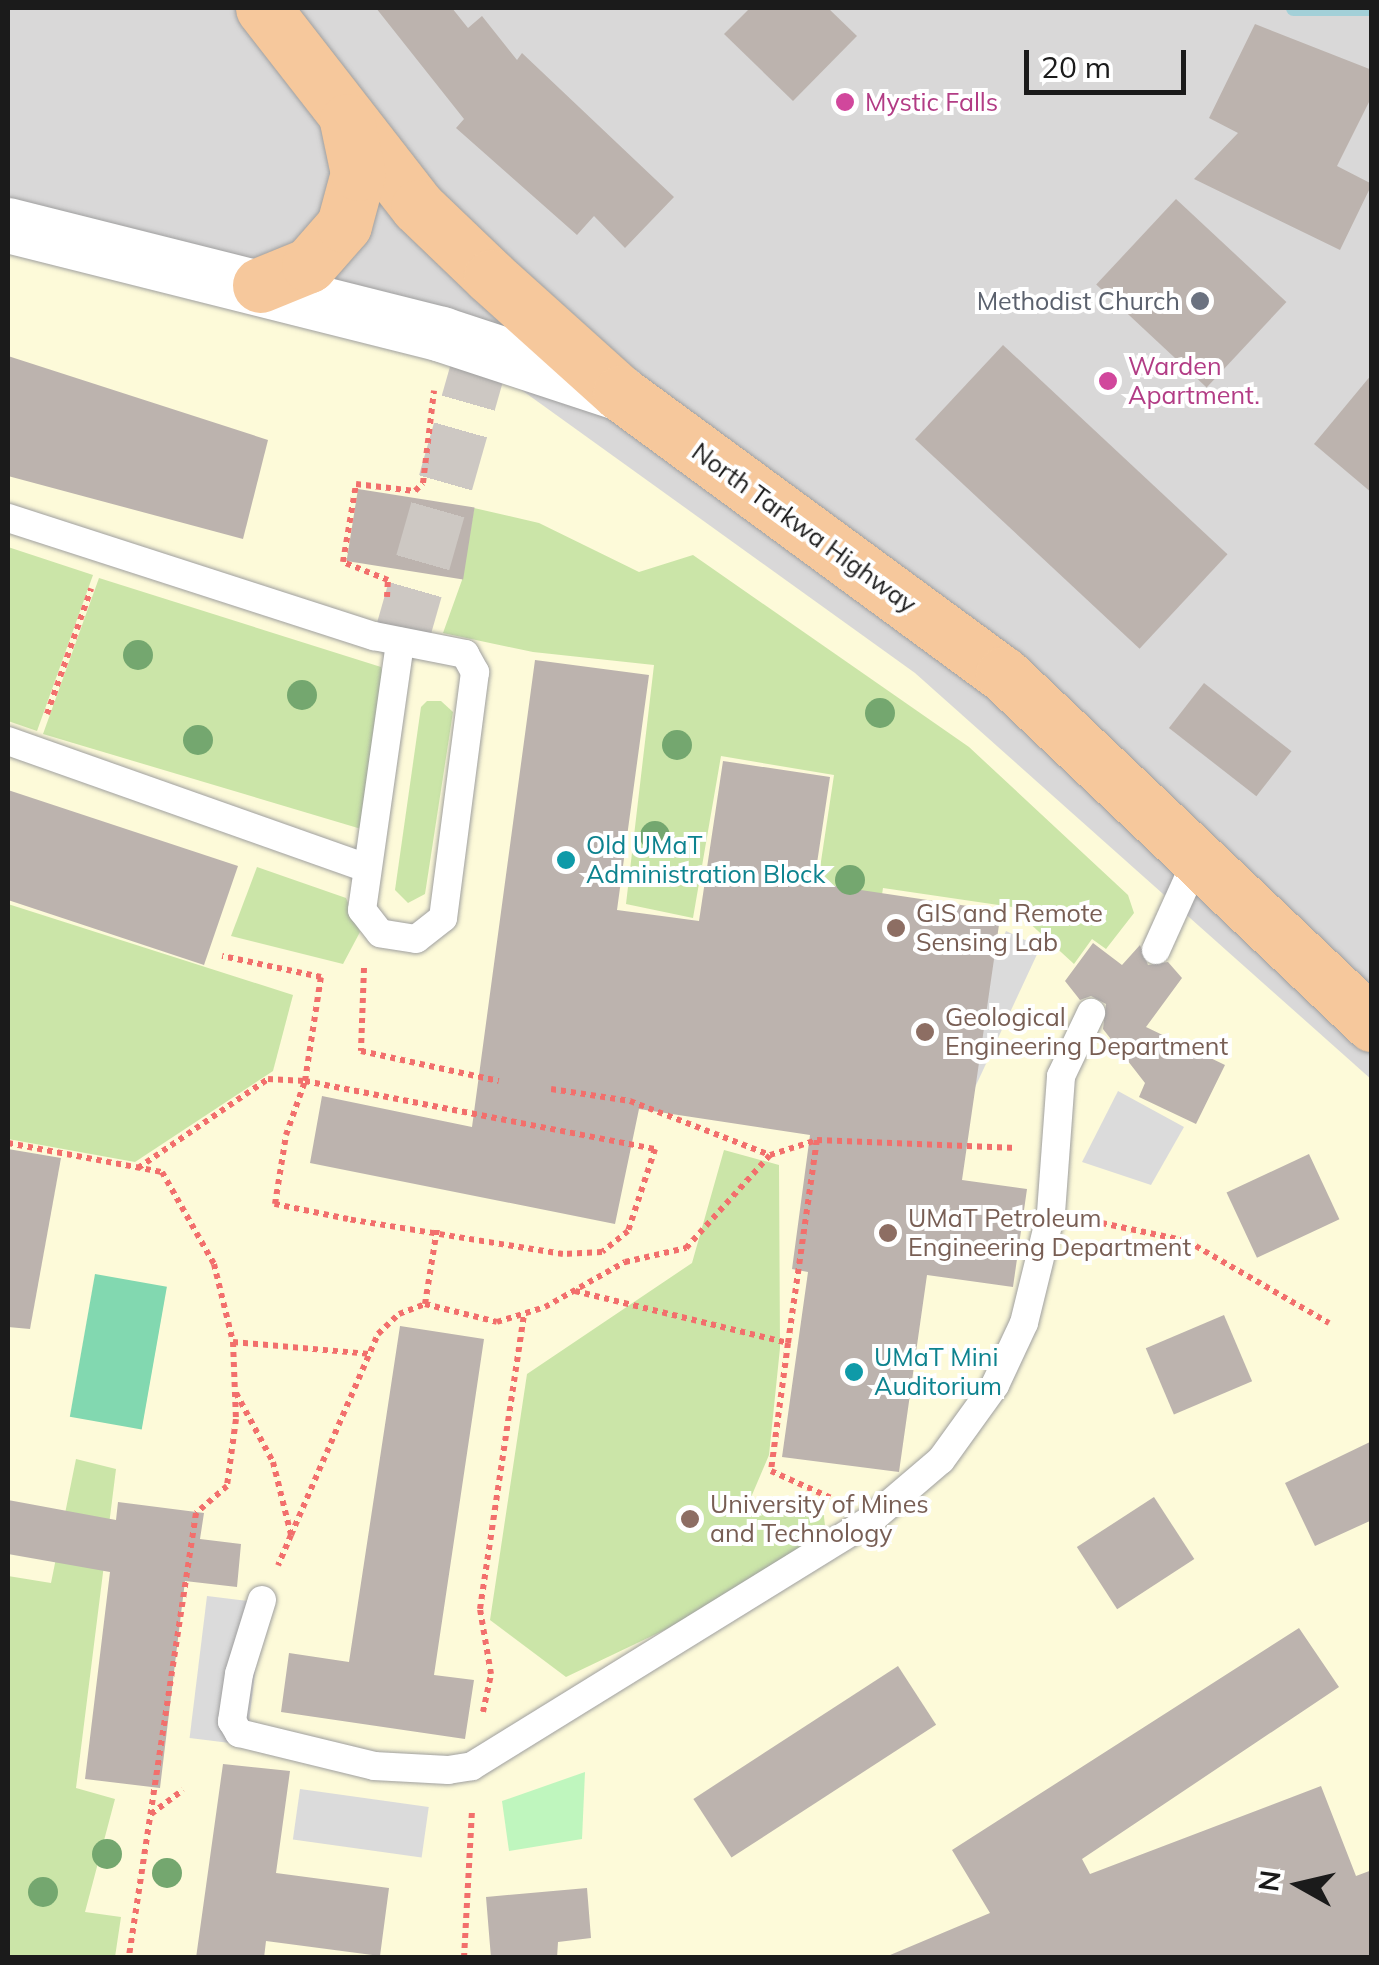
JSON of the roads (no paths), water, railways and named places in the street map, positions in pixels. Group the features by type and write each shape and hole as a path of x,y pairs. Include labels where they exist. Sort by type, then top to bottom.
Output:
{"main road":[{"name":"North Tarkwa Highway","path":"263,8 347,122 418,207 620,393 1003,674 1372,1024"},
{"path":"260,286 309,265 344,224 358,173 347,122"}],"street":[{"path":"8,225 441,334 620,393"}],"lane":[{"path":"8,518 387,639 465,654 475,672 443,918 416,940 366,922 366,868 387,639"},
{"path":"8,741 366,868"},
{"path":"1156,950 1197,860"},
{"path":"262,1600 239,1674 232,1721 239,1733 404,1771 472,1766 872,1518 940,1460 996,1385 1024,1323 1051,1213 1051,1150 1062,1076 1091,1014"}],"waterway":[{"path":"1293,8 1372,8"}],"tunnel":[{"path":"400,642 484,348"}],"place":[{"name":"Mystic Falls","path":"845,102"},
{"name":"Methodist Church","path":"1200,301"},
{"name":"Warden Apartment.","path":"1108,381"},
{"name":"Old UMaT Administration Block","path":"566,860"},
{"name":"GIS and Remote Sensing Lab","path":"896,928"},
{"name":"Geological Engineering Department","path":"925,1032"},
{"name":"UMaT Petroleum Engineering Department","path":"888,1233"},
{"name":"UMaT Mini Auditorium","path":"854,1372"},
{"name":"University of Mines and Technology","path":"690,1519"}]}
